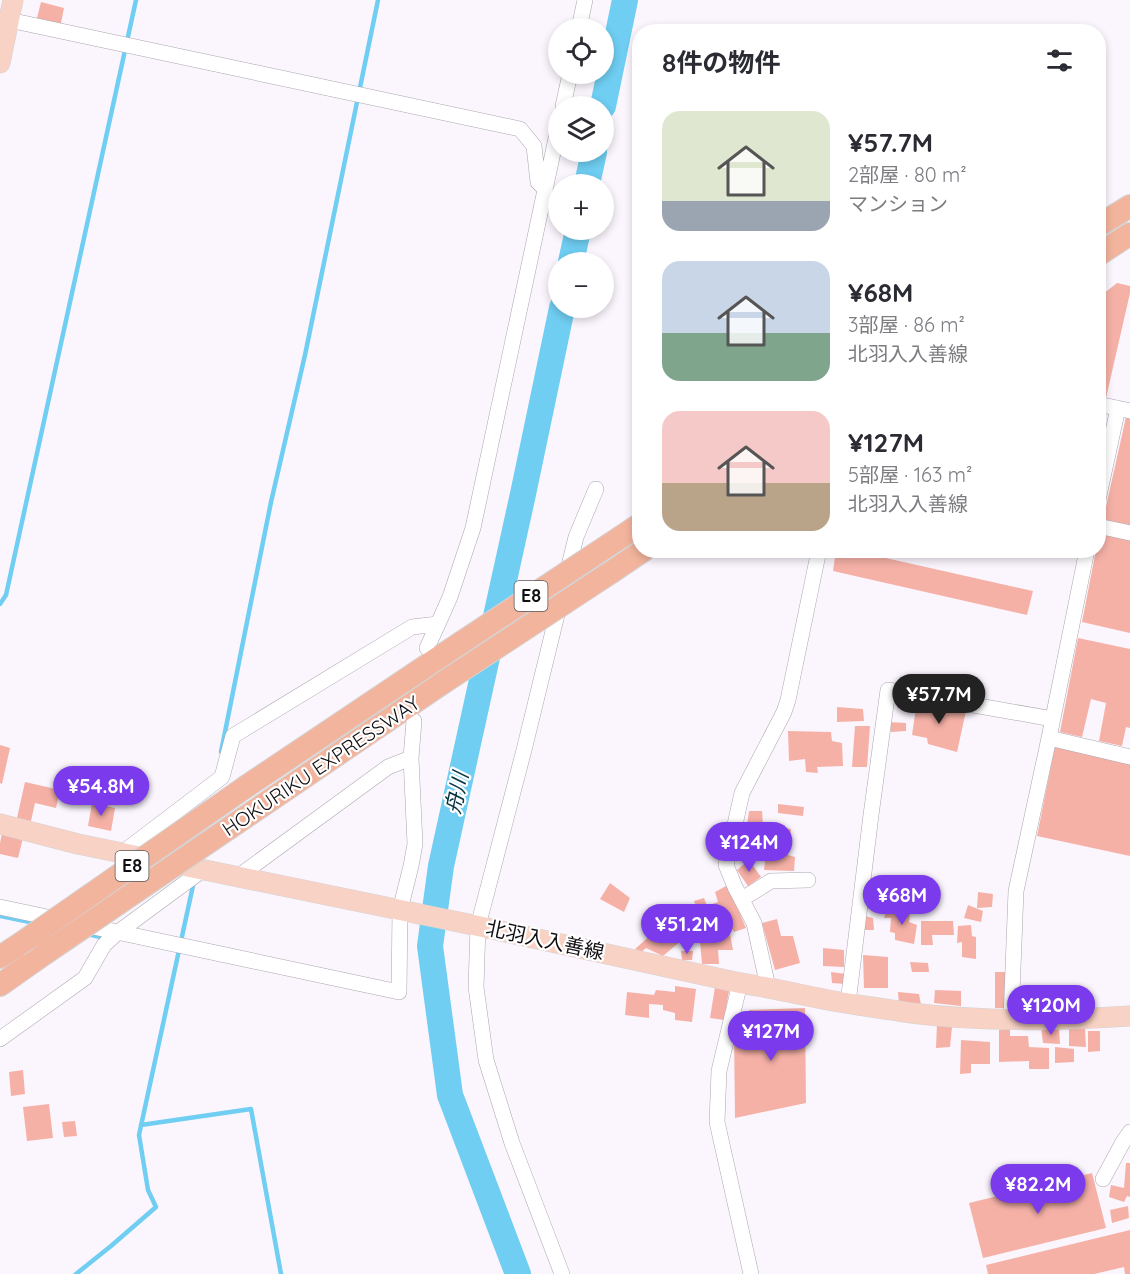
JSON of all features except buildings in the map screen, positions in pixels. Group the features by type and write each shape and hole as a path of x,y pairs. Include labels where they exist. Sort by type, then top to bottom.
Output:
{"highway":[{"path":"1106,221 1130,206"},
{"path":"1106,250 1130,234"},
{"name":"HOKURIKU EXPRESSWAY","path":"8,951 247,786 434,652 630,531"},
{"name":"HOKURIKU EXPRESSWAY","path":"0,985 441,684 632,558"}],"main road":[{"path":"0,63 13,0"},
{"name":"北羽入入善線","path":"0,824 78,844 478,926 740,983 848,1003 912,1013 975,1019 1032,1021 1130,1016"}],"street":[{"path":"581,18 585,0"},
{"path":"9,20 520,129 534,146 538,182 545,189"},
{"path":"434,652 438,624 450,597 473,528 551,162"},
{"path":"1106,406 1124,409 1106,472"},
{"path":"562,1274 512,1143 486,1060 476,987 478,926 576,537 596,489"},
{"path":"1106,528 1130,533"},
{"path":"768,987 754,923 726,865 742,794 789,700 817,558"},
{"path":"1011,1020 1016,891 1085,558"},
{"path":"122,853 222,777 233,736 412,627 438,624"},
{"path":"848,1003 888,690 1053,719"},
{"path":"0,907 399,992 404,911 415,844 411,758 414,721"},
{"path":"1049,738 1130,757"},
{"path":"238,876 388,767 411,758"},
{"path":"0,1039 86,978 104,945 204,869"},
{"path":"742,899 771,881 808,880"},
{"path":"740,983 719,1071 717,1122 751,1274"},
{"path":"1103,1179 1130,1132"}],"waterway":[{"path":"0,604 6,595 136,0"},
{"path":"221,752 271,502 305,355 378,0"},
{"name":"舟川","path":"605,96 625,0"},
{"name":"舟川","path":"589,174 592,162"},
{"name":"舟川","path":"573,252 576,240"},
{"name":"舟川","path":"518,1274 450,1095 430,946 441,866 560,318"},
{"path":"76,1274 156,1207 148,1190 139,1135 194,881"},
{"path":"0,916 35,923"},
{"path":"87,934 105,938"},
{"path":"141,1125 251,1109 281,1274"}]}
